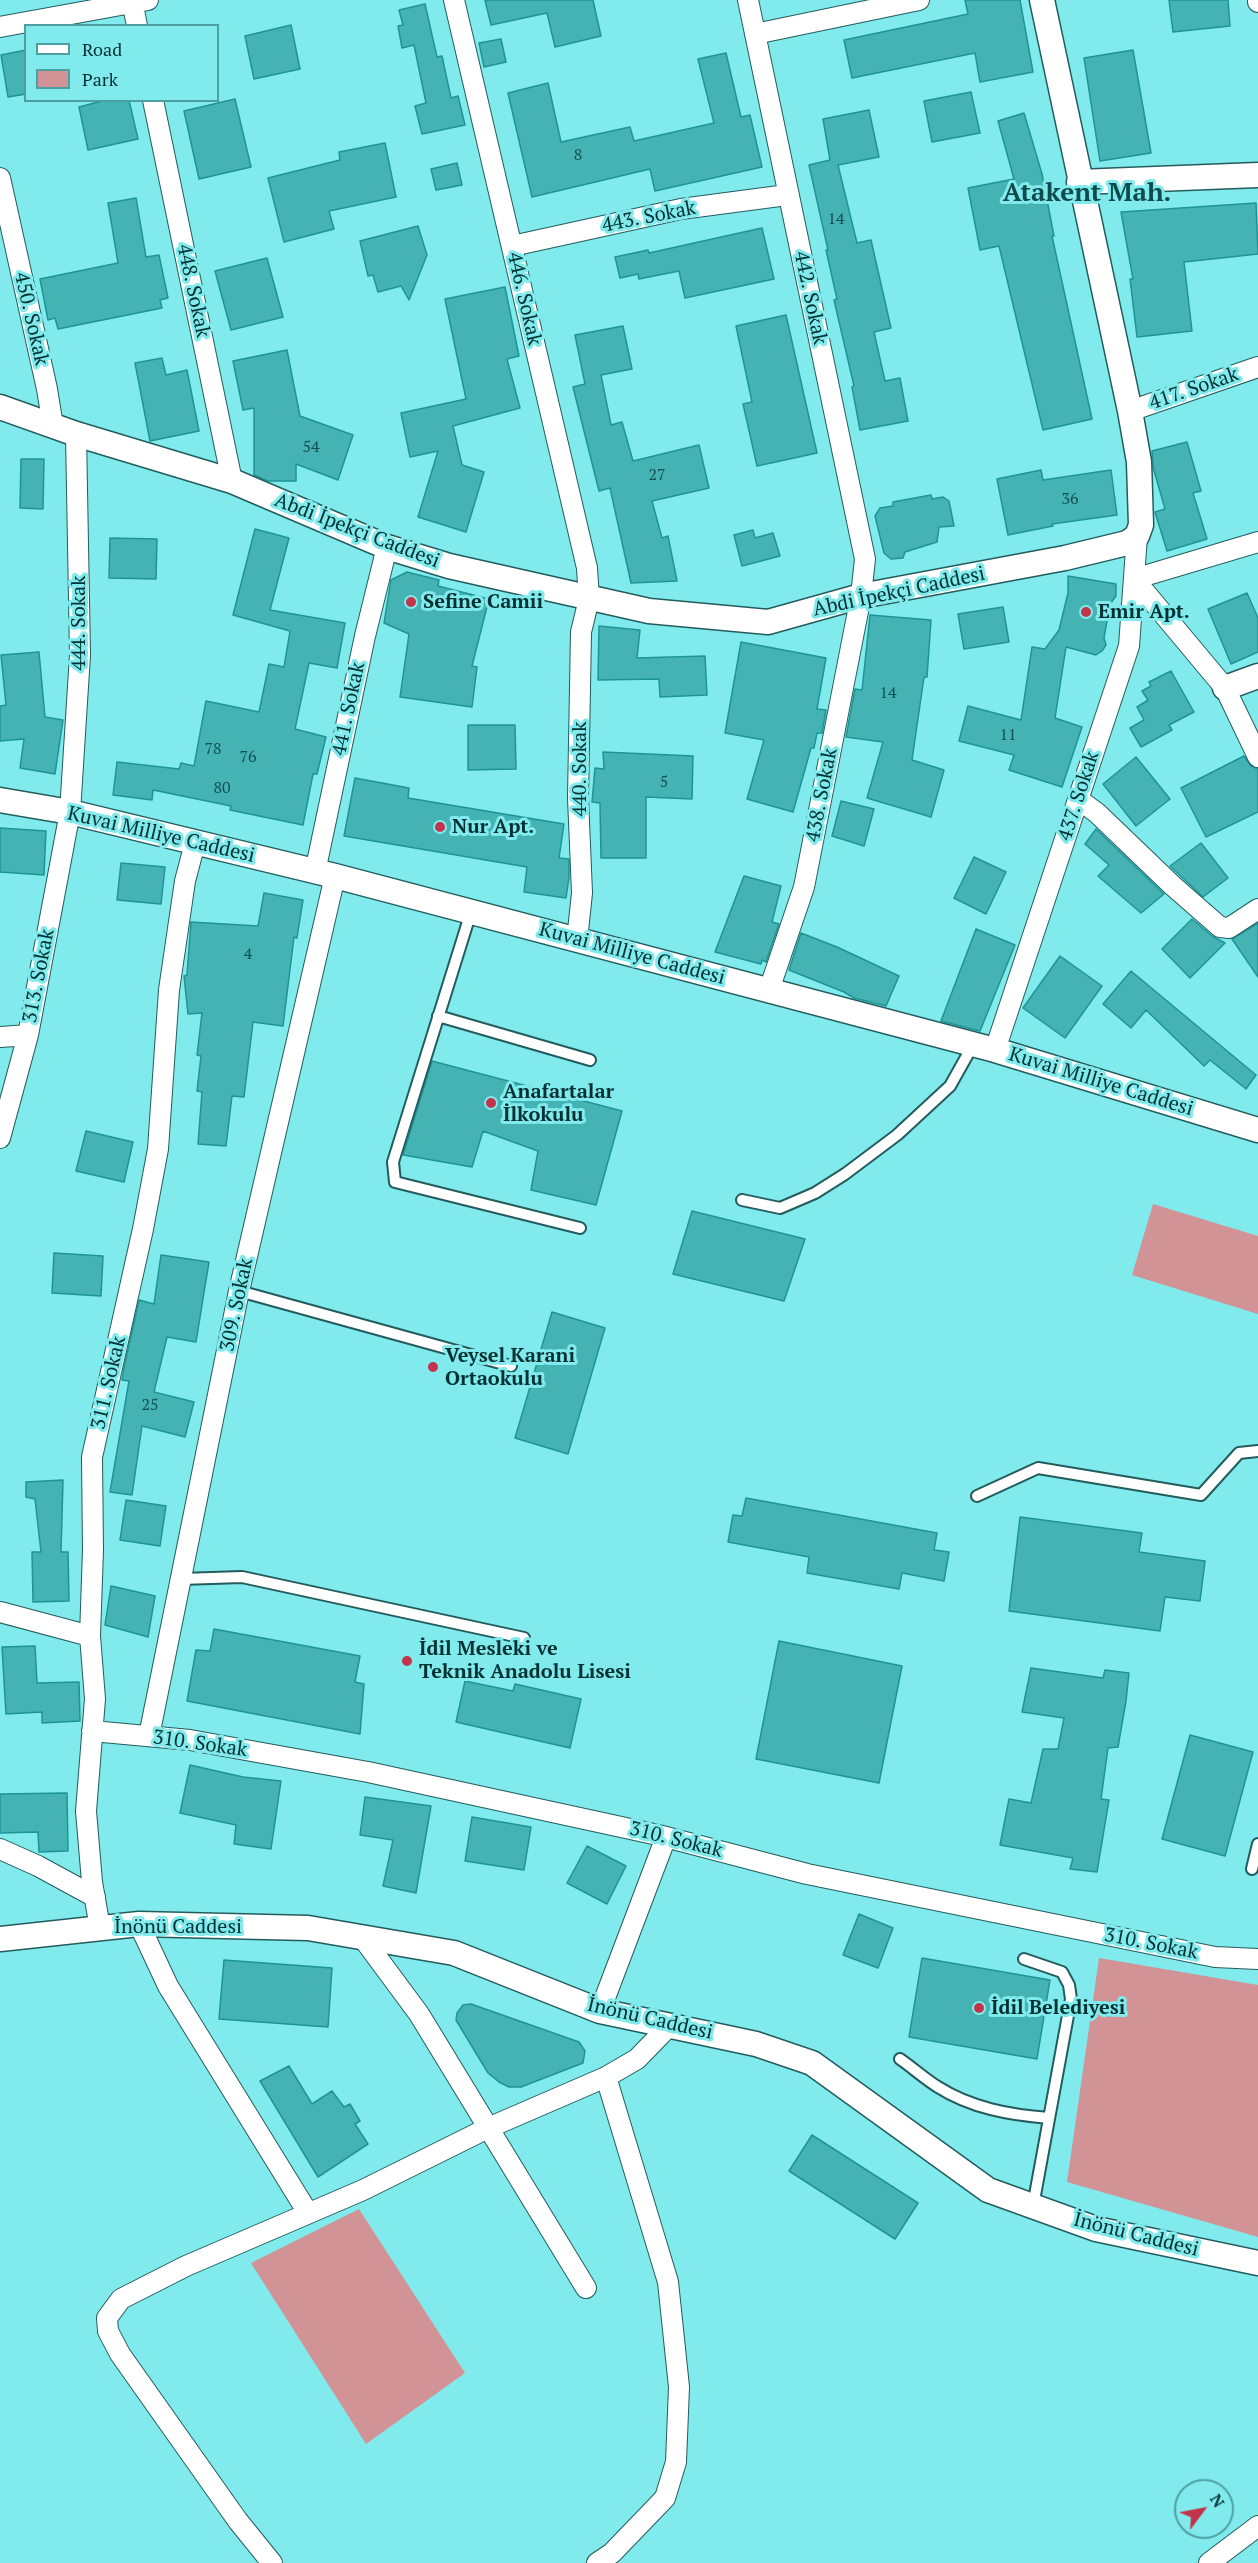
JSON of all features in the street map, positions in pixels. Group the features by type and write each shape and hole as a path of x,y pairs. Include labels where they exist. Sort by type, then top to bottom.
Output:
{"street":[{"name":"446. Sokak","path":"454,0 588,568 589,598"},
{"name":"442. Sokak","path":"748,0 865,559 861,596"},
{"path":"755,34 919,0"},
{"path":"1042,0 1079,182 1130,411 1139,462 1141,525 1137,536"},
{"path":"0,27 137,1 137,24"},
{"name":"448. Sokak","path":"153,102 232,481"},
{"path":"1079,182 1258,175"},
{"name":"450. Sokak","path":"0,178 47,389 53,426"},
{"name":"443. Sokak","path":"512,246 681,208 787,195"},
{"name":"417. Sokak","path":"1130,411 1258,368"},
{"name":"Abdi İpekçi Caddesi","path":"0,408 76,434 232,481 387,547 449,566 649,611 768,622 861,596 1065,558 1126,543 1137,536"},
{"name":"444. Sokak","path":"70,813 80,655 76,434"},
{"name":"437. Sokak","path":"984,1047 1078,799 1129,646 1137,536"},
{"path":"1258,542 1134,579 1225,688 1258,757"},
{"name":"441. Sokak","path":"325,874 365,636 387,547"},
{"name":"438. Sokak","path":"769,990 804,887 861,596"},
{"name":"440. Sokak","path":"577,940 582,893 578,798 581,632 589,598"},
{"path":"1225,688 1258,676"},
{"path":"1078,799 1097,813 1173,886 1220,927 1229,928 1258,909"},
{"name":"Kuvai Milliye Caddesi","path":"0,800 70,813 325,874 769,990 984,1047 1258,1130"},
{"name":"313. Sokak","path":"0,1138 28,1035 70,813"},
{"name":"311. Sokak","path":"100,1928 86,1811 95,1699 90,1636 93,1550 92,1457 143,1229 158,1149 169,990 185,881 195,843"},
{"name":"309. Sokak","path":"149,1736 325,874"},
{"path":"0,1037 28,1035"},
{"path":"0,1612 90,1636"},
{"name":"310. Sokak","path":"92,1731 190,1740 368,1772 666,1837 807,1875 1215,1957 1258,1959"},
{"path":"600,2011 666,1837"},
{"path":"0,1849 38,1866 95,1897"},
{"path":"139,1924 168,1986 308,2213"},
{"name":"İnönü Caddesi","path":"0,1939 139,1924 308,1928 454,1953 600,2011 756,2044 812,2063 988,2190 1096,2229 1258,2263"},
{"path":"362,1937 419,2014 586,2288"},
{"path":"269,2562 120,2354 108,2331 108,2318 121,2299 186,2266 363,2190 488,2128 606,2077 637,2059 670,2025"},
{"path":"597,2563 612,2553 664,2498 676,2462 680,2387 668,2282 606,2077"},
{"path":"1209,2563 1258,2526"}],"lane":[{"path":"471,912 393,1162 396,1182 580,1228"},
{"path":"438,1016 590,1060"},
{"path":"742,1200 780,1208 815,1193 845,1174 897,1135 950,1086 984,1047"},
{"path":"239,1291 511,1366"},
{"path":"977,1496 1038,1468 1201,1495 1239,1453 1258,1451"},
{"path":"181,1579 243,1577 524,1638"},
{"path":"1252,1869 1258,1844"},
{"path":"1024,1959 1062,1972 1069,1985 1071,1999 1033,2206"},
{"path":"900,2059 938,2087 988,2109 1018,2116 1049,2118"}],"green space":[{"path":"1153,1204 1258,1236 1258,1314 1132,1275"},
{"path":"1099,1958 1258,1985 1258,2237 1067,2182"},
{"path":"359,2209 465,2373 366,2444 251,2263"}],"building":[{"path":"485,0 593,0 601,36 555,47 547,13 491,25"},
{"path":"965,0 1020,0 1033,72 980,82 975,53 852,78 844,40 968,14"},
{"path":"1169,0 1228,0 1230,26 1173,32"},
{"path":"425,4 437,57 442,56 451,98 458,96 465,125 422,134 415,106 426,103 414,45 402,48 398,26 403,25 399,10"},
{"path":"291,25 300,69 254,79 245,36"},
{"path":"501,39 506,62 484,67 479,43"},
{"path":"24,50 24,94 8,97 1,55"},
{"path":"1133,50 1151,153 1100,161 1084,58"},
{"path":"726,53 741,117 750,115 762,167 655,191 650,169 532,197 508,93 548,83 561,142 630,127 634,141 714,123 698,59"},
{"path":"971,92 980,133 932,142 924,101"},
{"path":"235,99 251,167 199,179 184,111"},
{"path":"98,102 129,102 138,139 88,150 79,107"},
{"path":"869,110 879,157 838,165 857,243 871,240 891,328 874,332 885,381 900,378 908,421 860,430 852,387 854,386 834,300 837,299 826,250 828,250 809,165 830,160 823,119"},
{"path":"1024,113 1042,174 1054,236 1052,236 1092,419 1043,430 999,246 980,250 968,188 1014,179 998,121"},
{"path":"385,143 396,197 329,211 334,229 284,242 268,178 340,160 339,152"},
{"path":"457,163 462,185 436,190 431,169"},
{"path":"136,198 146,257 159,255 168,298 160,300 162,308 58,329 55,318 48,320 40,279 118,263 108,203"},
{"path":"1256,203 1258,254 1184,262 1192,331 1137,337 1130,279 1133,279 1121,212"},
{"path":"418,226 427,255 409,300 401,286 378,292 373,275 368,276 360,241"},
{"path":"762,228 774,279 685,298 679,271 639,279 638,274 620,278 615,257 648,250 649,253"},
{"path":"267,258 283,317 231,330 215,271"},
{"path":"505,287 519,356 507,359 520,408 453,426 462,465 484,472 466,532 418,517 438,451 410,457 401,413 466,399 445,299"},
{"path":"786,315 817,453 757,466 743,404 752,402 736,326"},
{"path":"623,326 632,369 601,375 611,425 622,422 633,461 699,445 709,488 652,501 662,538 668,536 677,581 631,583 610,488 599,491 573,387 585,384 575,335"},
{"path":"287,350 300,416 353,435 338,480 296,464 296,481 268,481 254,475 254,408 243,410 233,361"},
{"path":"162,358 166,375 187,370 199,431 150,441 135,363"},
{"path":"1187,442 1201,491 1193,493 1207,539 1167,551 1155,512 1165,509 1153,467 1152,451"},
{"path":"21,459 44,459 43,509 20,508"},
{"path":"1041,470 1043,480 1111,470 1117,515 1052,524 1053,526 1008,535 997,479"},
{"path":"931,495 932,499 943,497 949,501 954,526 939,527 937,542 905,552 903,558 891,559 884,553 875,516 880,508 893,506 893,502"},
{"path":"255,529 289,538 270,610 345,623 337,668 309,663 295,729 326,737 317,774 313,774 303,825 230,810 231,806 153,790 152,800 113,795 117,762 179,769 181,763 194,766 206,701 259,712 269,664 284,667 290,631 233,615"},
{"path":"753,530 755,538 773,533 780,556 742,566 734,535"},
{"path":"110,538 157,539 156,579 109,578"},
{"path":"407,572 439,580 438,586 489,599 472,666 477,667 472,707 400,697 409,634 384,623 391,580"},
{"path":"1068,576 1116,584 1116,596 1110,604 1104,638 1106,645 1102,651 1096,655 1066,647 1055,718 1082,727 1062,787 1009,770 1014,755 959,741 968,706 1021,720 1032,647 1045,649 1059,630 1068,593"},
{"path":"1247,593 1258,618 1258,652 1231,664 1208,609"},
{"path":"1003,607 1009,642 964,649 958,614"},
{"path":"870,615 931,620 927,677 924,677 912,760 944,770 931,817 867,798 883,742 846,737 855,689 862,690"},
{"path":"599,626 640,630 637,658 705,656 707,695 660,697 659,679 598,680"},
{"path":"741,642 826,658 817,709 826,710 822,733 817,733 814,748 811,748 793,812 747,799 764,740 725,733"},
{"path":"39,652 45,717 63,720 55,774 20,768 24,739 0,741 0,706 6,705 1,655"},
{"path":"1171,671 1194,712 1169,725 1172,730 1141,747 1130,728 1144,720 1137,707 1148,700 1142,691 1151,686 1149,682"},
{"path":"468,725 515,725 516,769 468,770"},
{"path":"603,752 693,756 692,799 646,797 646,858 601,858 600,803 592,802 595,768 604,769"},
{"path":"1244,756 1251,766 1258,769 1258,812 1206,837 1181,788"},
{"path":"1136,757 1170,799 1136,826 1103,784"},
{"path":"355,778 409,788 408,798 564,824 559,858 569,859 566,898 524,892 527,867 344,836"},
{"path":"841,801 874,809 864,846 832,836"},
{"path":"0,828 46,831 44,875 0,872"},
{"path":"1096,829 1164,894 1141,913 1098,876 1109,865 1085,844"},
{"path":"1201,843 1228,878 1203,897 1170,866"},
{"path":"974,857 1006,872 986,914 954,898"},
{"path":"121,863 165,867 161,904 117,900"},
{"path":"744,876 781,886 772,922 779,924 766,962 762,960 761,964 715,952"},
{"path":"264,893 303,900 297,938 294,937 283,1026 253,1022 244,1097 232,1096 226,1146 198,1144 202,1092 197,1091 201,1056 197,1055 202,1013 188,1014 184,976 187,975 191,922 258,926"},
{"path":"1192,919 1212,936 1225,943 1190,978 1162,949"},
{"path":"1258,923 1258,977 1232,939"},
{"path":"976,929 1015,945 980,1031 941,1021"},
{"path":"801,933 899,976 886,1006 854,998 789,970"},
{"path":"1060,956 1102,986 1065,1038 1023,1008"},
{"path":"1131,971 1256,1075 1246,1089 1210,1060 1204,1066 1146,1010 1131,1028 1103,1004"},
{"path":"432,1061 622,1111 596,1205 531,1190 538,1151 483,1131 472,1167 403,1155"},
{"path":"86,1131 133,1142 124,1182 76,1171"},
{"path":"692,1211 805,1239 784,1301 673,1274"},
{"path":"54,1253 103,1256 101,1296 52,1293"},
{"path":"161,1255 209,1262 196,1342 167,1337 154,1392 194,1402 185,1437 142,1426 132,1495 110,1492 129,1381 122,1380 124,1368 139,1300 154,1304"},
{"path":"552,1312 605,1328 568,1454 515,1438"},
{"path":"63,1480 61,1552 68,1552 69,1601 33,1602 32,1552 41,1552 35,1499 26,1497 26,1482"},
{"path":"746,1498 937,1533 934,1550 949,1552 944,1581 902,1573 899,1589 807,1573 809,1557 728,1542 733,1515 742,1516"},
{"path":"126,1500 166,1506 160,1546 120,1540"},
{"path":"1020,1517 1142,1533 1139,1552 1205,1561 1200,1601 1165,1597 1160,1631 1009,1611"},
{"path":"111,1586 155,1596 148,1637 105,1625"},
{"path":"214,1629 360,1656 355,1682 364,1684 360,1734 187,1701 196,1650 210,1651"},
{"path":"779,1641 902,1666 879,1783 756,1759"},
{"path":"35,1646 37,1683 79,1682 80,1721 42,1723 42,1712 6,1714 2,1647"},
{"path":"1031,1668 1103,1678 1105,1670 1129,1673 1118,1747 1108,1748 1101,1799 1109,1800 1097,1872 1070,1869 1073,1858 1000,1845 1009,1799 1031,1803 1043,1749 1058,1749 1064,1718 1022,1712"},
{"path":"465,1681 513,1691 515,1684 581,1699 570,1748 456,1722"},
{"path":"1190,1735 1253,1752 1225,1856 1162,1839"},
{"path":"190,1765 243,1777 281,1781 271,1849 234,1844 236,1825 180,1813"},
{"path":"67,1793 68,1851 39,1852 38,1832 0,1833 0,1794"},
{"path":"365,1797 431,1806 416,1893 383,1886 393,1840 360,1835"},
{"path":"472,1817 531,1827 524,1870 465,1861"},
{"path":"587,1846 626,1866 607,1904 567,1883"},
{"path":"859,1914 893,1928 878,1968 843,1955"},
{"name":"İdil Belediyesi","path":"922,1958 1050,1980 1037,2059 909,2037"},
{"path":"224,1960 332,1968 328,2027 219,2019"},
{"path":"471,2004 579,2042 585,2051 583,2063 521,2087 509,2087 499,2082 488,2073 456,2020 457,2013 463,2005"},
{"path":"289,2066 312,2104 332,2091 344,2107 350,2104 360,2121 355,2124 368,2144 318,2177 260,2081"},
{"path":"812,2135 918,2203 895,2239 789,2171"}],"place":[{"name":"Sefine Camii","path":"411,602"},
{"name":"Emir Apt.","path":"1086,612"},
{"name":"Nur Apt.","path":"440,827"},
{"name":"Anafartalar İlkokulu","path":"491,1103"},
{"name":"Veysel Karani Ortaokulu","path":"433,1367"},
{"name":"İdil Mesleki ve Teknik Anadolu Lisesi","path":"407,1661"},
{"name":"İdil Belediyesi","path":"979,2008"}],"district":[{"name":"Atakent Mah.","path":"1087,194"}]}
